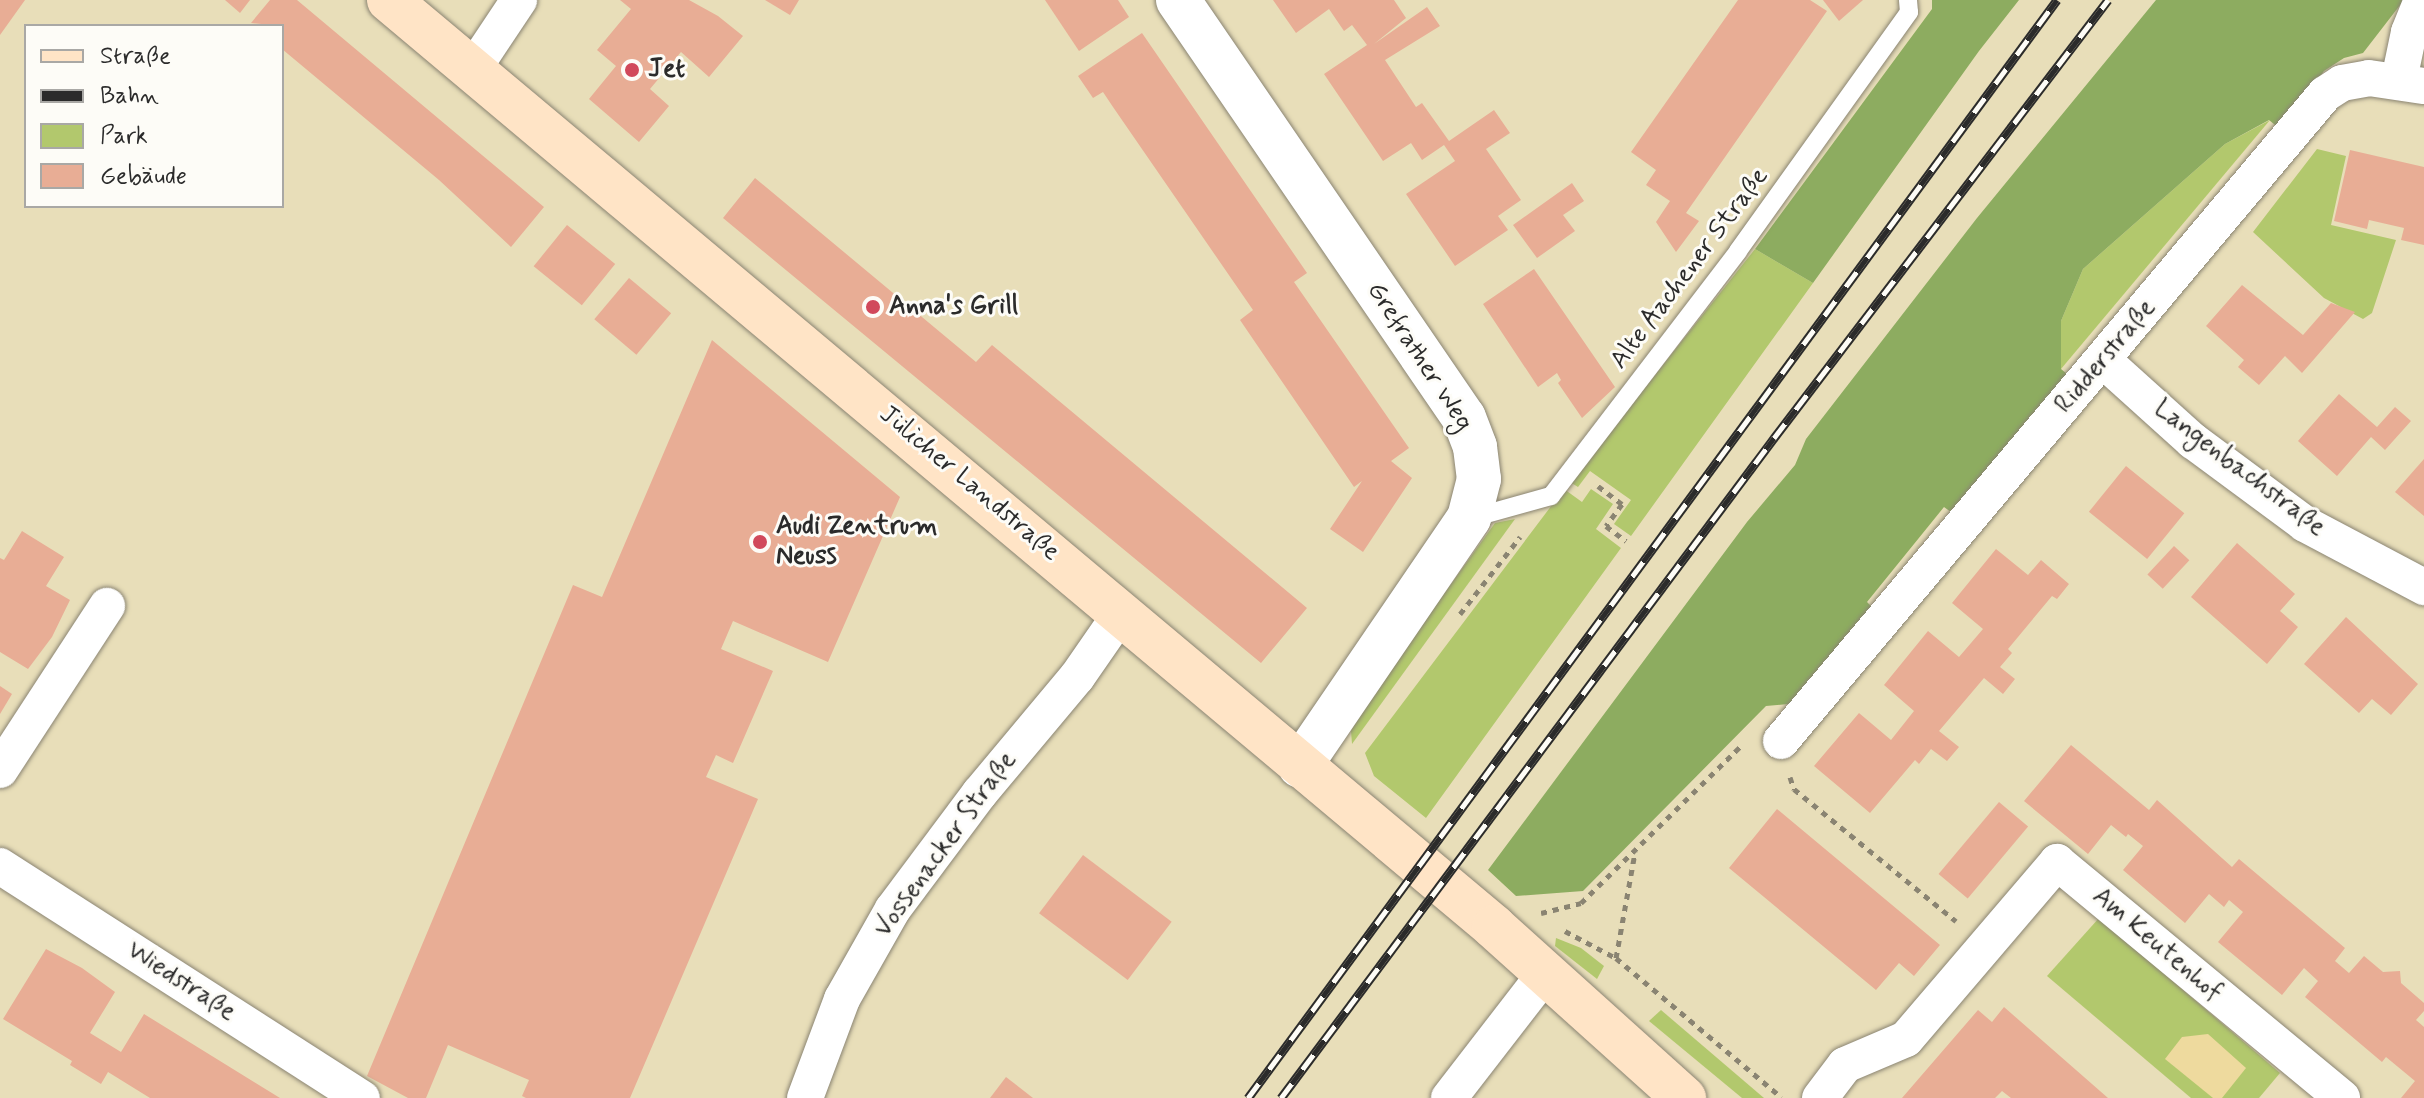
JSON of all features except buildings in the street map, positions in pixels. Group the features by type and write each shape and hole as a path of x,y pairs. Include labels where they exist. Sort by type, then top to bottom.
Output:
{"main road":[{"name":"Jülicher Landstraße","path":"389,0 1494,927 1684,1098"}],"street":[{"path":"473,69 519,0"},
{"name":"Grefrather Weg","path":"1178,0 1464,418 1475,447 1479,479 1469,518 1300,766"},
{"name":"Ridderstraße","path":"1781,741 2104,361 2325,94 2342,83 2369,78 2411,83 2409,32 2422,0"},
{"name":"Langenbachstraße","path":"2104,361 2193,441 2305,524 2424,587"},
{"path":"0,770 107,606"},
{"name":"Vossenacker Straße","path":"805,1098 842,999 893,909 979,794 1077,677 1122,612"},
{"name":"Am Keutenhof","path":"1820,1098 1845,1065 1906,1039 2057,862 2342,1098"},
{"name":"Wiedstraße","path":"0,866 362,1098"},
{"path":"1449,1098 1544,975"}],"lane":[{"name":"Alte Aachener Straße","path":"1469,518 1551,496 1738,251 1909,12 1908,0"}],"path":[{"path":"1590,480 1622,504 1606,526 1626,541"},
{"path":"1542,922 1529,917 1581,903 1746,742 1781,741 1794,789 1984,945"},
{"path":"1616,958 1635,851"},
{"path":"1555,927 1581,937 1616,958 1782,1098"}],"green space":[{"path":"1932,0 2019,0 1813,283 1755,249 1932,9"},
{"path":"2156,0 2404,0 2363,53 2344,58 2324,71 2280,129 2269,120 2225,144 2083,269 2061,321 2061,369 2072,378 1955,515 1944,507 1867,602 1876,611 1798,703 1766,706 1583,891 1516,896 1488,870 1747,522 1795,465 1806,439 1977,218"},
{"path":"2270,120 2061,369 2061,321 2083,269 2225,144"},
{"path":"2317,149 2346,156 2331,225 2396,240 2372,313 2363,319 2324,298 2253,232"},
{"path":"1755,249 1813,283 1631,536 1614,524 1631,500 1590,471 1578,487 1570,482"},
{"path":"1564,489 1582,502 1591,489 1613,504 1596,529 1621,548 1426,818 1374,776 1365,753"},
{"path":"1515,519 1352,744 1351,731 1356,716 1495,523"},
{"path":"2099,918 2280,1073 2259,1098 2191,1098 2047,976"},
{"path":"1556,938 1581,948 1604,966 1597,979 1555,946"},
{"path":"1661,1010 1764,1098 1742,1098 1649,1021"}],"sand":[{"path":"2208,1034 2246,1068 2222,1098 2213,1098 2165,1059 2182,1037"}],"railway":[{"path":"1248,1098 2057,0"},
{"path":"1281,1098 1774,438 2108,0"}],"place":[{"name":"Jet","path":"632,70"},
{"name":"Anna's Grill","path":"873,307"},
{"name":"Audi Zentrum Neuss","path":"760,542"}]}
